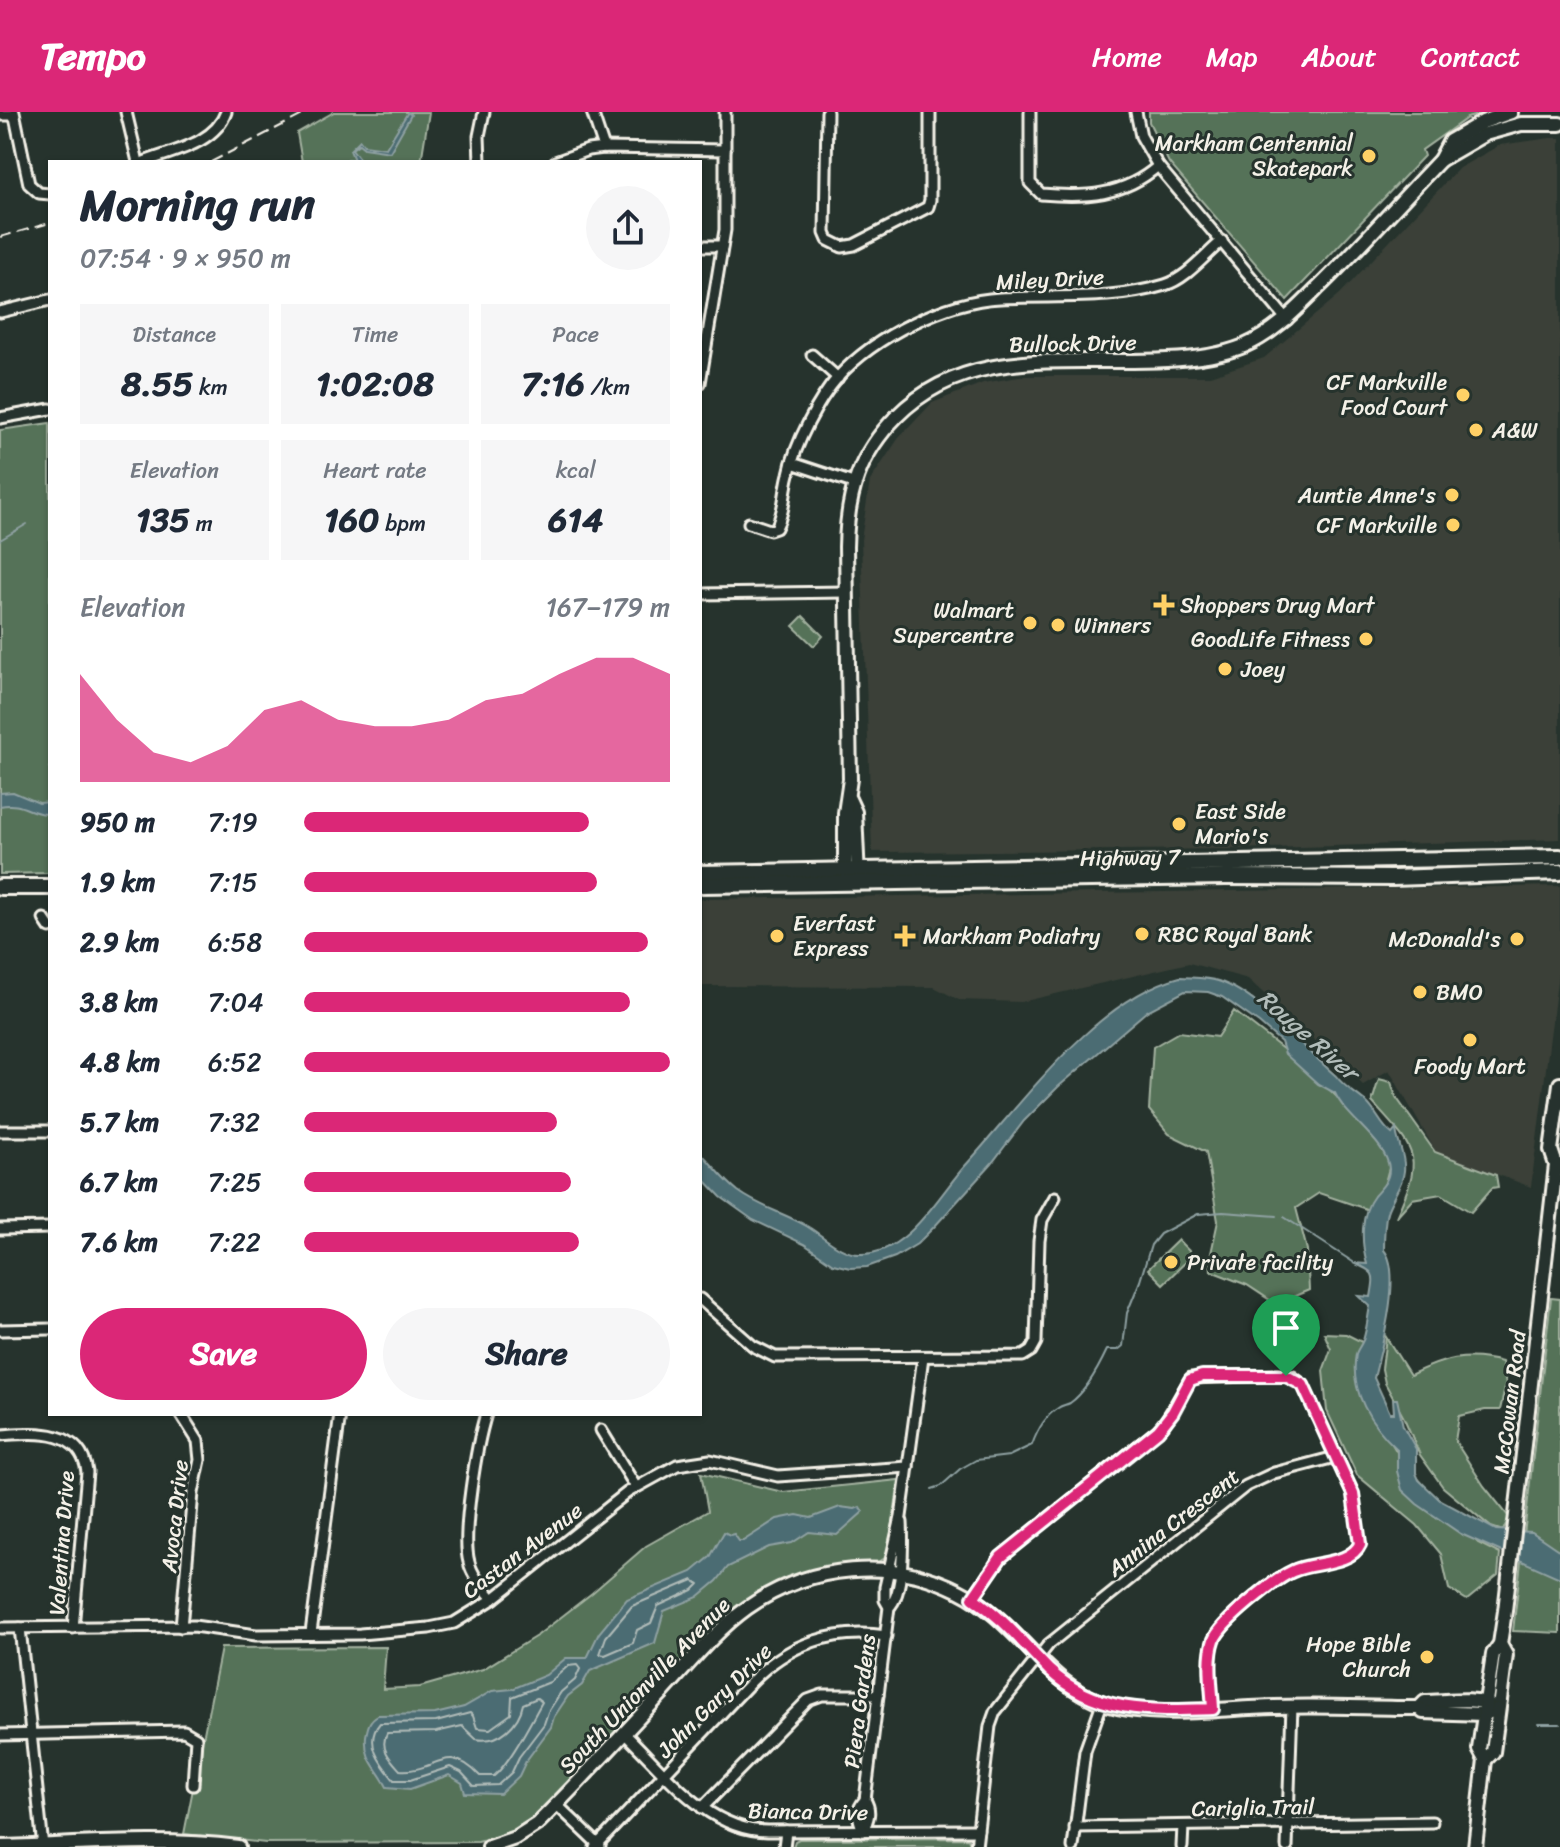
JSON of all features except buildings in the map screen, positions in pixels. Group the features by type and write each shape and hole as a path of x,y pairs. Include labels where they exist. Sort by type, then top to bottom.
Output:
{"main road":[{"name":"Highway 7","path":"702,885 853,874 1560,857"},
{"name":"Highway 7","path":"702,873 1393,878 1560,872"},
{"path":"0,887 48,887"}],"street":[{"path":"126,112 138,160"},
{"path":"149,160 211,135 226,112"},
{"path":"480,160 480,120 484,112"},
{"path":"592,112 604,148"},
{"path":"702,371 722,246 725,112"},
{"path":"827,112 825,233 828,240 842,247 854,245 928,207 930,112"},
{"path":"1030,112 1030,183 1041,194 1082,196 1112,192 1142,179 1158,166"},
{"path":"1136,112 1141,136 1158,166 1287,320"},
{"name":"Bullock Drive","path":"853,874 855,812 849,799 846,531 853,483 871,447 899,413 918,398 962,373 984,367 1027,362 1137,362 1211,356 1246,345 1287,320 1352,255 1440,160 1450,141 1483,122 1511,112"},
{"path":"0,115 14,113 29,184 33,190 48,194"},
{"name":"Bullock Drive","path":"1440,160 1485,134 1521,124 1560,124"},
{"path":"560,160 604,148 725,150"},
{"name":"Miley Drive","path":"749,523 770,530 776,528 782,515 792,463 809,422 838,378 889,337 941,311 997,298 1070,297 1130,292 1166,285 1178,279 1222,241"},
{"path":"702,246 722,246"},
{"path":"0,312 48,300"},
{"path":"812,355 838,378"},
{"path":"0,418 48,409"},
{"path":"792,463 853,483"},
{"path":"702,594 847,592"},
{"path":"44,919 48,925"},
{"name":"McCowan Road","path":"1475,1847 1485,1760 1493,1752 1489,1708 1506,1655 1500,1644 1558,1162 1551,1150 1560,1084"},
{"path":"0,1131 48,1131"},
{"path":"702,1301 753,1346 775,1357 1023,1356 1031,1351 1036,1342 1042,1220 1055,1197"},
{"path":"0,1229 48,1228"},
{"path":"0,1330 48,1329"},
{"name":"Piera Gardens","path":"863,1831 870,1807 865,1800 889,1607 895,1602 894,1571 903,1539 901,1517 923,1357"},
{"path":"973,1598 1001,1557 1163,1426 1194,1377 1293,1377 1307,1391 1357,1506 1359,1548 1353,1555 1289,1573 1228,1620 1212,1647 1213,1709"},
{"name":"Avoca Drive","path":"181,1627 193,1493 200,1460 198,1441 182,1416"},
{"path":"311,1633 340,1416"},
{"path":"486,1416 476,1456 466,1545 469,1565 493,1599"},
{"path":"601,1430 636,1487"},
{"name":"Valentina Drive","path":"0,1435 48,1433 61,1437 84,1457 87,1472 73,1628"},
{"name":"Annina Crescent","path":"976,1847 990,1726 995,1712 1049,1644 1246,1486 1274,1473 1335,1457"},
{"name":"Castan Avenue","path":"0,1628 204,1627 256,1635 360,1634 429,1628 454,1623 493,1599 636,1487 677,1465 697,1460 722,1461 778,1476 908,1467"},
{"name":"South Unionville Avenue","path":"489,1847 523,1834 556,1804 725,1627 755,1603 787,1586 820,1575 854,1570 894,1571 947,1585 973,1598 1006,1622 1038,1658 1066,1683 1102,1703 1143,1711 1292,1706 1419,1708 1425,1702 1489,1708"},
{"path":"20,1628 43,1846"},
{"name":"John Gary Drive","path":"598,1846 776,1659 826,1636 850,1633 886,1636"},
{"path":"702,1808 808,1700 822,1695 878,1695"},
{"path":"1073,1847 1086,1745 1102,1703"},
{"path":"1287,1847 1292,1706"},
{"path":"0,1735 190,1732 196,1738 197,1745 193,1785"},
{"name":"Bianca Drive","path":"624,1733 702,1808 734,1827 757,1831 978,1830"},
{"path":"556,1804 598,1846"},
{"name":"Cariglia Trail","path":"1075,1827 1432,1822"},
{"path":"1182,1847 1183,1826"},
{"path":"784,1847 786,1831"},
{"path":"0,1847 172,1840 238,1847"}],"shaded area":[{"path":"1560,138 1560,839 1234,849 872,852 861,540 870,481 898,439 932,403 983,383 1025,376 1210,376 1264,358 1340,294 1459,168 1500,145"},
{"path":"1560,886 1560,958 1531,1187 1436,1152 1389,1070 1363,1085 1248,979 1189,963 1021,1002 959,1000 934,987 702,986 702,899"}],"green space":[{"path":"334,112 429,112 421,160 302,160 297,133"},
{"path":"1149,112 1489,112 1467,118 1422,150 1424,156 1287,300 1169,163 1149,122"},
{"path":"48,423 48,873 0,874 0,430"},
{"path":"803,616 823,636 814,646 793,626"},
{"path":"1234,1011 1306,1067 1392,1157 1384,1186 1372,1211 1319,1193 1296,1208 1307,1250 1309,1290 1276,1304 1247,1285 1211,1271 1210,1258 1218,1221 1206,1152 1169,1134 1149,1110 1153,1047 1179,1032 1217,1037"},
{"path":"1379,1079 1391,1082 1396,1097 1435,1152 1496,1175 1498,1187 1492,1188 1471,1212 1441,1194 1412,1199 1396,1217 1413,1166 1407,1143 1372,1102"},
{"name":"Private facility","path":"1178,1240 1193,1255 1163,1284 1148,1269"},
{"path":"1551,1298 1560,1299 1560,1633 1513,1631"},
{"path":"1324,1333 1346,1334 1366,1344 1359,1369 1389,1439 1401,1459 1478,1543 1500,1554 1498,1575 1467,1600 1449,1589 1441,1554 1417,1525 1357,1475 1327,1411 1323,1371 1331,1349"},
{"path":"1386,1337 1410,1375 1455,1359 1502,1362 1506,1384 1500,1410 1459,1416 1455,1441 1484,1486 1509,1517 1503,1531 1491,1527 1443,1487 1420,1455 1385,1383 1382,1369"},
{"path":"701,1473 783,1492 899,1480 889,1550 884,1559 875,1563 848,1563 805,1572 765,1589 743,1603 706,1637 538,1814 507,1835 478,1842 266,1843 184,1834 221,1648 386,1647 383,1689 420,1687 483,1669 538,1635 646,1546 708,1511"},
{"path":"968,1838 971,1847 793,1847 799,1839"}],"water":[{"path":"408,112 411,115 390,152 364,148 359,144 352,149 359,158 354,160 350,150 360,140 364,145 386,148"},
{"path":"13,792 39,803 48,802 48,814 15,805 0,806 0,793"},
{"path":"1180,977 1204,978 1218,981 1249,997 1366,1102 1392,1134 1396,1129 1404,1171 1385,1221 1384,1250 1389,1261 1391,1293 1374,1378 1390,1413 1394,1413 1393,1399 1397,1399 1403,1426 1416,1449 1419,1480 1440,1500 1496,1530 1532,1532 1560,1551 1560,1578 1461,1534 1402,1490 1397,1471 1397,1449 1364,1406 1355,1368 1370,1306 1359,1296 1371,1297 1373,1278 1370,1271 1353,1263 1367,1264 1364,1220 1369,1203 1388,1177 1387,1159 1335,1093 1318,1084 1285,1054 1281,1042 1222,997 1208,992 1185,991 1147,1011 1058,1087 1024,1121 992,1163 917,1244 895,1257 867,1267 850,1268 833,1264 804,1244 753,1220 721,1197 702,1177 702,1154 733,1187 746,1196 803,1224 846,1251 861,1254 893,1245 920,1222 1035,1085 1089,1030 1118,1007 1149,989"},
{"path":"840,1507 860,1507 863,1512 837,1535 809,1532 792,1543 769,1547 728,1567 698,1597 664,1611 655,1643 590,1671 582,1685 568,1696 519,1776 500,1794 465,1793 462,1783 449,1775 410,1789 387,1787 372,1763 367,1752 366,1736 369,1724 378,1715 435,1714 464,1707 492,1691 512,1689 546,1675 566,1658 587,1658 599,1633 627,1599 692,1572 710,1557 724,1532 734,1534 739,1541 743,1541 777,1519 797,1515 811,1518"}],"waterway":[{"path":"0,540 27,524"},
{"path":"932,1489 941,1486 976,1460 1009,1456 1032,1445 1049,1415 1070,1403 1087,1386 1107,1350 1118,1350 1123,1346 1127,1313 1151,1245 1160,1234 1198,1214 1223,1212 1277,1216"},
{"path":"1284,1217 1353,1262"},
{"path":"1538,1724 1560,1724"}],"railway":[{"path":"215,160 308,112"},
{"path":"0,237 48,224"}],"place":[{"name":"Markham Centennial Skatepark","path":"1369,156"},
{"name":"CF Markville Food Court","path":"1463,395"},
{"name":"A&W","path":"1476,430"},
{"name":"Auntie Anne's","path":"1452,495"},
{"name":"CF Markville","path":"1453,525"},
{"name":"Shoppers Drug Mart","path":"1164,605"},
{"name":"Walmart Supercentre","path":"1030,623"},
{"name":"Winners","path":"1058,625"},
{"name":"GoodLife Fitness","path":"1366,639"},
{"name":"Joey","path":"1225,669"},
{"name":"East Side Mario's","path":"1179,824"},
{"name":"RBC Royal Bank","path":"1142,934"},
{"name":"Everfast Express","path":"777,936"},
{"name":"Markham Podiatry","path":"905,936"},
{"name":"McDonald's","path":"1517,939"},
{"name":"BMO","path":"1420,992"},
{"name":"Foody Mart","path":"1470,1040"},
{"name":"Private facility","path":"1171,1262"},
{"name":"Hope Bible Church","path":"1427,1657"}],"route":[{"path":"1286,1376 1293,1377 1307,1391 1353,1494 1360,1544 1353,1555 1289,1573 1228,1620 1212,1647 1213,1709 1143,1711 1102,1703 1052,1672 1011,1627 973,1598 1001,1557 1163,1426 1191,1378 1286,1376"}],"water label":[{"name":"Rouge River","path":"1308,1035"}]}
